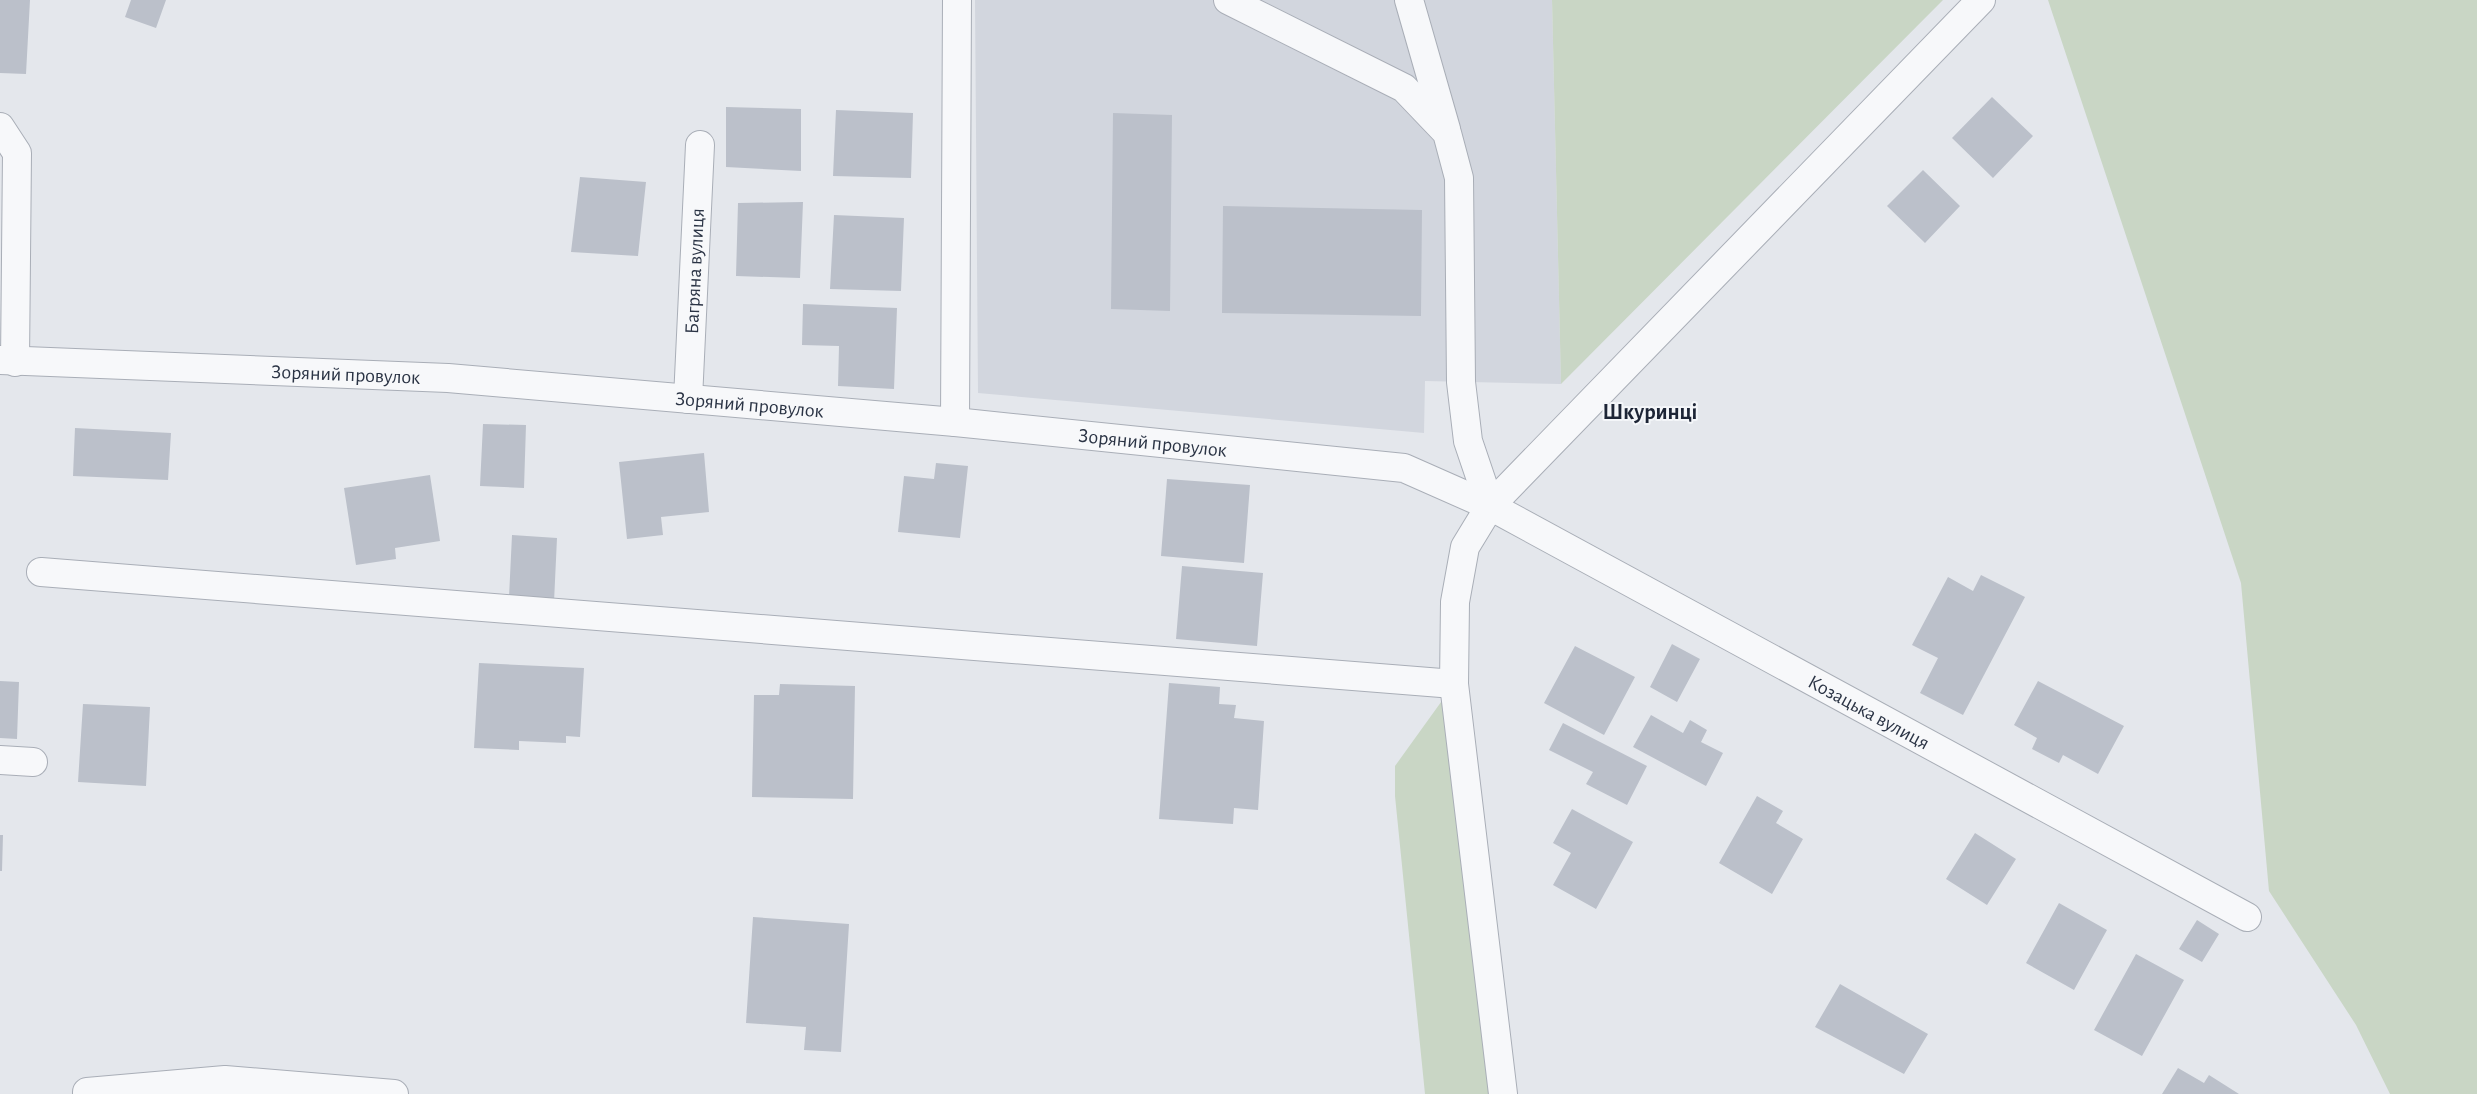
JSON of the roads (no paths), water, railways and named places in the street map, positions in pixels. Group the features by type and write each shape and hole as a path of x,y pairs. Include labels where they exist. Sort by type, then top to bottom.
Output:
{"street":[{"path":"955,422 957,0"},
{"path":"1228,0 1404,88 1447,133"},
{"path":"1409,0 1459,178 1462,382 1468,442 1490,506"},
{"path":"1503,1094 1454,684 1455,602 1464,546 1490,506 1981,0"},
{"path":"0,127 17,153 7,361"},
{"name":"Багряна вулиця","path":"688,399 700,145"},
{"name":"Зоряний провулок","path":"7,361 448,378 955,422 1404,468 1490,506"},
{"name":"Козацька вулиця","path":"1490,506 2247,917"},
{"path":"41,572 1454,684"},
{"path":"0,760 33,762"},
{"path":"87,1094 87,1092 225,1080 394,1094"}],"district":[{"name":"Шкуринці","path":"1650,411"}]}
